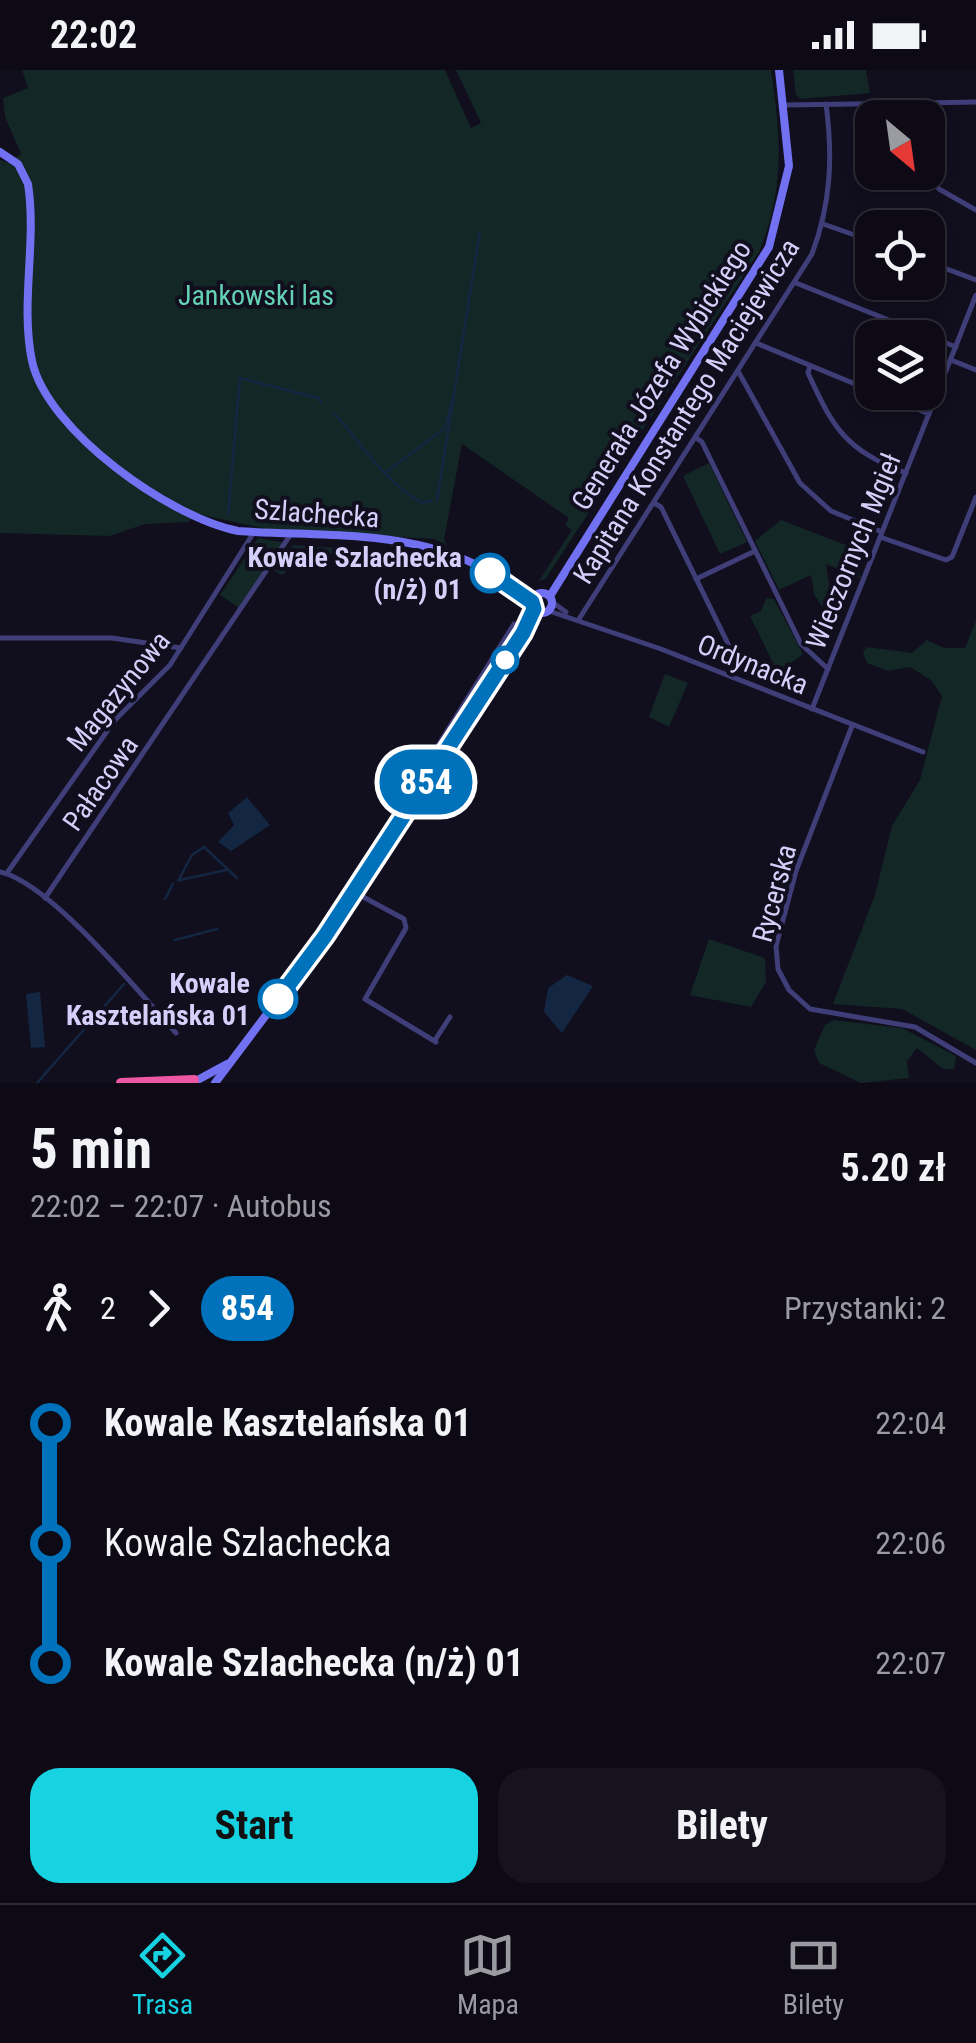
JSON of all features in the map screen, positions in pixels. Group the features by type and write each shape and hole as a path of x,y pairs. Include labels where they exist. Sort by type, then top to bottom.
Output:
{"highway":[{"path":"121,1083 196,1080"}],"main road":[{"name":"Generała Józefa Wybickiego","path":"212,1083 298,973 354,892 769,247 789,175 780,70"},
{"name":"Szlachecka","path":"0,152 22,169 29,192 29,332 35,372 65,418 116,465 198,518 254,532 432,544 542,602"},
{"path":"196,1080 227,1064"},
{"path":"196,1080 212,1083"}],"street":[{"path":"945,103 976,102"},
{"name":"Kapitana Konstantego Maciejewicza","path":"580,619 796,283 823,224 832,165 826,104"},
{"path":"785,105 855,104"},
{"path":"940,190 976,210"},
{"path":"823,224 855,235"},
{"path":"945,268 976,280"},
{"path":"796,283 956,347"},
{"name":"Wieczornych Mgieł","path":"812,710 973,312 976,295"},
{"path":"756,343 855,384"},
{"path":"952,360 976,370"},
{"path":"810,366 808,373 839,434 862,454 906,474"},
{"path":"738,371 800,483 832,510 881,535 946,560 952,557 976,497"},
{"path":"919,410 929,414"},
{"path":"695,438 702,442 801,644 828,669"},
{"path":"654,502 660,507 735,658 732,677"},
{"name":"Magazynowa","path":"44,898 3,872 115,720 157,680 181,648 254,532"},
{"name":"Pałacowa","path":"44,898 213,656 291,534"},
{"path":"696,580 756,551"},
{"name":"Ordynacka","path":"542,602 922,752"},
{"path":"440,760 432,755 514,624"},
{"path":"509,634 523,633"},
{"path":"0,638 112,638 181,648"},
{"name":"Rycerska","path":"852,726 796,871 776,946 778,969 789,990 810,1008 915,1027 976,1063"},
{"path":"354,892 404,919 406,928 365,999 435,1041 450,1017"},
{"path":"44,898 176,1033"}],"green space":[{"name":"Jankowski las","path":"22,70 445,70 471,128 481,123 456,70 771,70 777,117 777,184 759,252 546,578 538,582 572,530 565,525 569,518 462,444 444,539 447,546 434,539 271,530 198,514 188,522 145,524 110,536 0,533 0,160 8,163 21,154 5,117 3,98 28,88"},
{"path":"793,70 866,70 870,93 801,99 796,95"},
{"path":"709,463 747,542 720,554 683,476"},
{"path":"781,520 856,549 860,578 826,564 830,591 842,612 831,621 814,594 811,575 779,590 755,541"},
{"path":"258,538 286,543 241,609 220,595"},
{"path":"293,545 429,556 389,562 312,554 298,560 282,575 275,571"},
{"path":"766,598 774,599 803,654 778,673 750,616 761,611"},
{"path":"976,620 976,1050 902,1009 833,1004 875,895 892,826 920,780 942,696 931,680 910,667 888,671 867,663 863,653 867,647 912,653 927,640 944,648 965,648"},
{"path":"518,634 438,755 511,636"},
{"path":"665,674 688,683 669,727 649,717"},
{"path":"709,939 765,958 766,982 751,1007 690,995"},
{"path":"833,1020 902,1028 956,1056 954,1069 943,1069 917,1048 907,1061 909,1078 861,1083 819,1063 814,1050 825,1025"}],"water":[{"path":"247,797 270,825 231,851 218,842 234,825 228,813"},
{"path":"567,975 593,986 562,1033 544,1012 548,988"},
{"path":"40,992 45,1047 31,1048 26,994"}],"waterway":[{"path":"437,500 480,231"},
{"path":"228,515 240,378 321,402"},
{"path":"386,472 445,428 453,398"},
{"path":"334,413 396,484 422,503 431,501"},
{"path":"178,881 192,855 204,847 237,878"},
{"path":"180,880 226,870"},
{"path":"165,899 173,884"},
{"path":"175,940 217,929"},
{"path":"37,1083 124,984"}],"bus line":[{"name":"854","path":"278,999 325,936 523,633 534,609 532,602 490,573"}],"place":[{"name":"Kowale Szlachecka (n/ż) 01","path":"490,573"},
{"name":"Kowale Kasztelańska 01","path":"278,999"}]}
